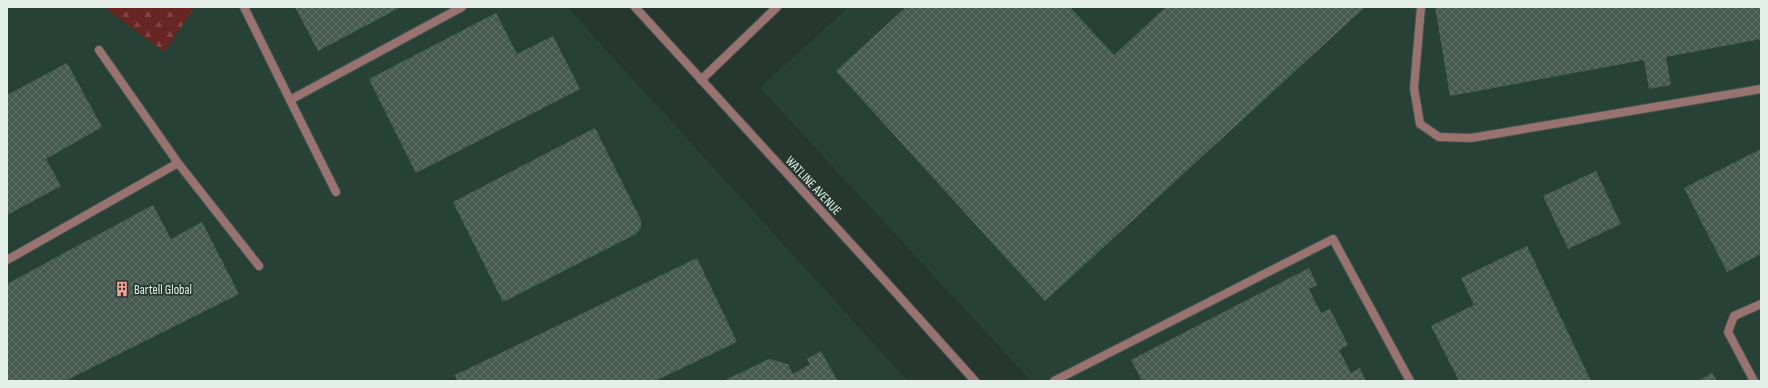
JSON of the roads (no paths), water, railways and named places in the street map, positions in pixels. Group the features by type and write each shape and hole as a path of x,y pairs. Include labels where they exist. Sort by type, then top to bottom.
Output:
{"street":[{"path":"244,7 336,192"},
{"path":"290,100 462,7"},
{"name":"WATLINE AVENUE","path":"634,7 975,381"},
{"path":"701,80 777,7"},
{"path":"1421,7 1414,88 1420,124 1439,137 1471,138 1761,89"},
{"path":"99,50 178,163 259,266"},
{"path":"7,260 178,163"},
{"path":"1054,381 1333,239 1410,381"},
{"path":"1754,381 1728,332 1734,316 1761,304"}],"place":[{"name":"Bartell Global","path":"122,289"}]}
